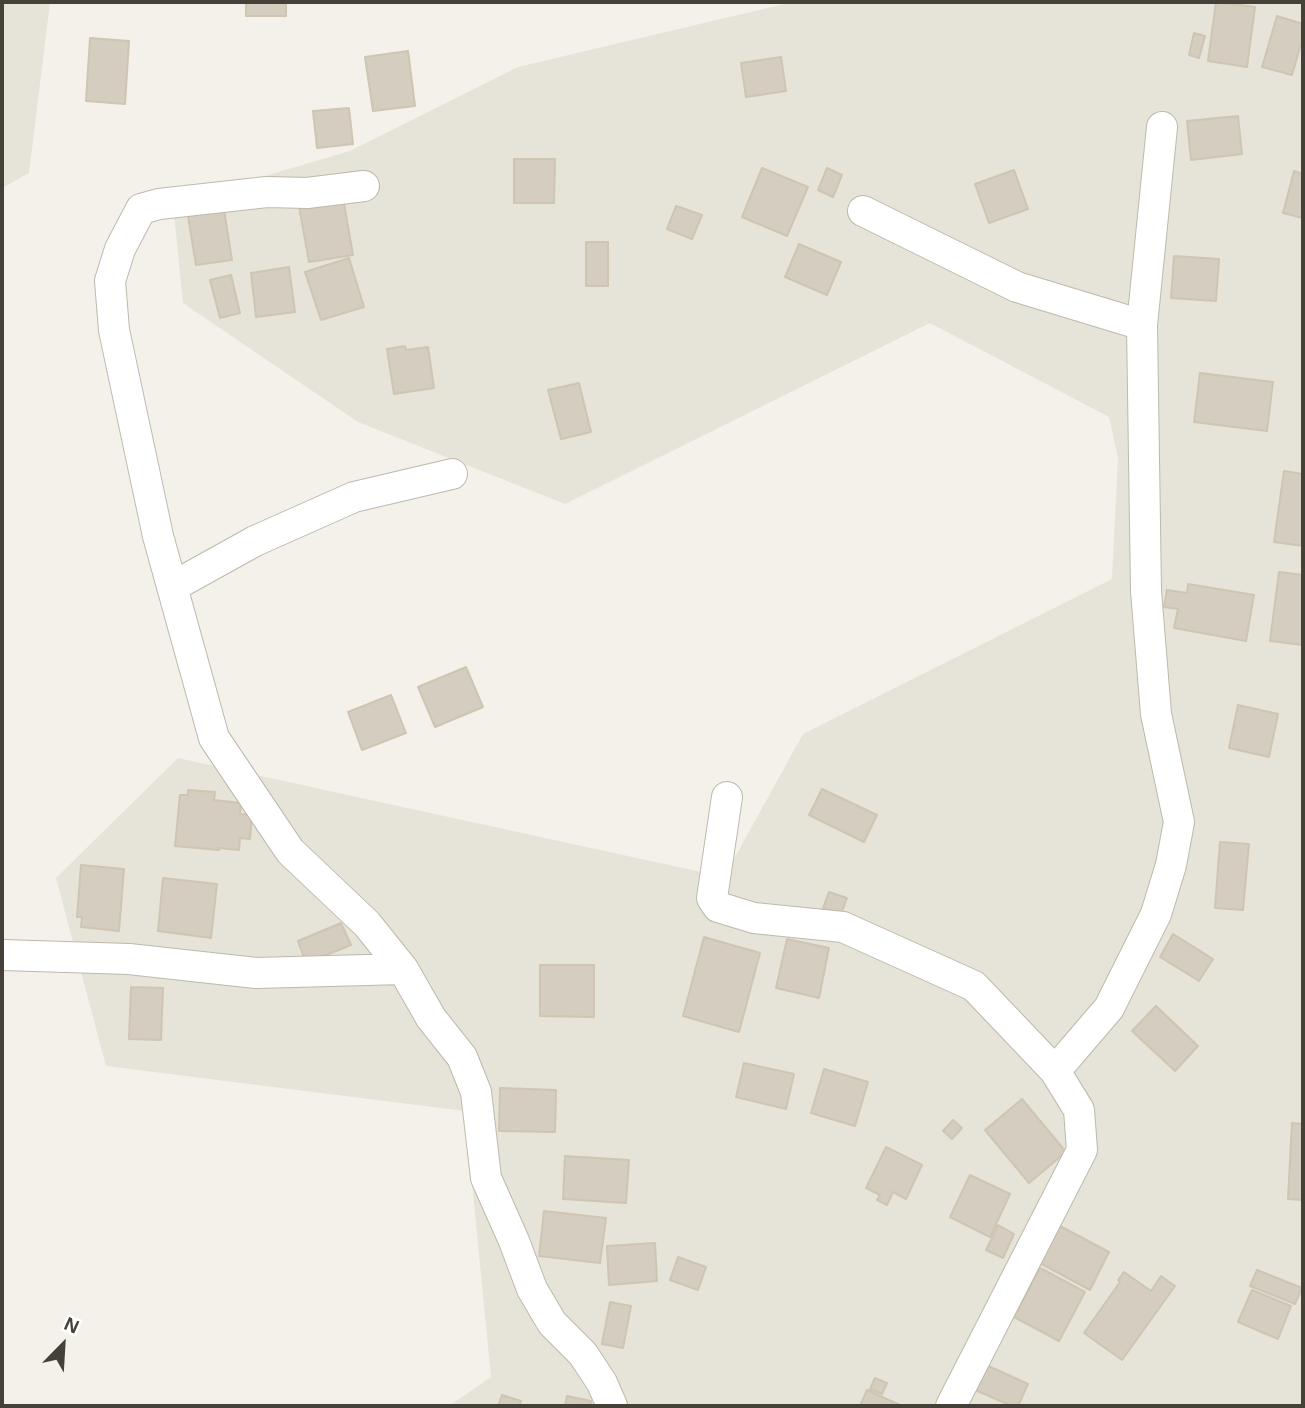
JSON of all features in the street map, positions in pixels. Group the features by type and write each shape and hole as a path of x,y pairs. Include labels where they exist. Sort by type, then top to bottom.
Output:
{"street":[{"path":"1055,1071 1109,1008 1157,914 1171,865 1179,822 1156,714 1146,591 1142,325 1162,127"},
{"path":"365,186 307,193 267,192 159,204 141,209 120,249 110,281 114,330 158,536 214,738 290,851 368,924 402,969 431,1018 462,1057 476,1092 486,1178 532,1289 552,1323 583,1354 602,1383 612,1406"},
{"path":"863,211 1017,287 1142,325"},
{"path":"172,587 255,541 354,497 452,474"},
{"path":"727,797 712,898 718,907 754,918 843,927 974,986 1055,1071 1079,1110 1082,1150 951,1406"},
{"path":"2,955 128,959 256,973 402,969"}],"shaded area":[{"path":"2,2 50,2 29,173 2,188"},
{"path":"793,2 1303,2 1303,1406 449,1406 491,1377 465,1111 106,1066 56,878 178,758 724,877 803,734 1112,579 1118,458 1109,417 930,323 565,504 358,422 183,303 173,203 350,151 518,67"}],"building":[{"path":"246,2 286,2 286,16 246,16"},
{"path":"1216,2 1255,7 1247,67 1208,61"},
{"path":"1277,16 1303,24 1303,37 1292,75 1262,67"},
{"path":"1194,33 1205,36 1199,58 1189,55"},
{"path":"90,38 129,41 125,104 86,101"},
{"path":"408,51 415,106 373,111 365,57"},
{"path":"781,57 786,91 746,97 741,63"},
{"path":"349,108 353,144 317,148 313,111"},
{"path":"1238,116 1242,154 1191,160 1187,121"},
{"path":"514,159 555,159 554,203 514,203"},
{"path":"762,168 808,187 787,236 742,217"},
{"path":"827,168 842,175 833,197 818,190"},
{"path":"1014,170 1028,209 989,223 975,184"},
{"path":"1294,171 1303,174 1303,218 1283,213"},
{"path":"343,198 353,255 309,262 299,206"},
{"path":"676,206 702,215 692,239 667,229"},
{"path":"224,210 232,260 196,265 188,216"},
{"path":"586,242 608,242 608,286 586,286"},
{"path":"799,244 841,262 827,295 785,277"},
{"path":"1174,256 1219,259 1216,301 1171,298"},
{"path":"349,258 364,307 321,320 305,272"},
{"path":"289,267 295,312 256,317 251,273"},
{"path":"231,275 240,313 220,318 210,280"},
{"path":"405,346 406,350 428,347 434,388 394,394 387,349"},
{"path":"1200,373 1273,382 1267,431 1194,422"},
{"path":"579,383 591,432 561,439 548,390"},
{"path":"1284,471 1303,474 1303,546 1274,542"},
{"path":"1279,572 1303,575 1303,645 1270,641"},
{"path":"1188,584 1254,595 1246,641 1174,628 1178,609 1164,607 1167,590 1187,593"},
{"path":"466,667 483,707 435,727 418,687"},
{"path":"391,695 406,733 362,750 348,712"},
{"path":"1238,705 1278,714 1269,757 1229,748"},
{"path":"822,789 877,815 864,842 809,815"},
{"path":"188,790 215,792 214,800 241,803 240,814 252,815 250,839 240,838 239,850 175,846 180,795 188,795"},
{"path":"1220,842 1249,844 1243,910 1215,908"},
{"path":"81,865 124,869 119,931 81,927 82,917 77,917"},
{"path":"163,878 217,884 211,938 158,931"},
{"path":"829,892 847,898 841,914 823,908"},
{"path":"341,923 351,945 306,963 298,941"},
{"path":"1173,934 1213,959 1199,981 1160,957"},
{"path":"704,937 760,953 739,1032 683,1016"},
{"path":"787,939 829,948 819,998 776,988"},
{"path":"540,965 594,965 594,1017 540,1016"},
{"path":"131,987 163,988 161,1040 129,1039"},
{"path":"1156,1006 1198,1046 1175,1071 1132,1031"},
{"path":"744,1063 794,1074 786,1109 736,1097"},
{"path":"824,1069 868,1082 855,1126 811,1113"},
{"path":"500,1088 556,1090 555,1132 499,1131"},
{"path":"1022,1099 1066,1152 1029,1183 985,1130"},
{"path":"953,1120 962,1128 952,1139 943,1131"},
{"path":"1292,1123 1303,1124 1303,1200 1288,1199"},
{"path":"886,1147 922,1165 906,1199 893,1192 887,1205 877,1200 880,1195 866,1188"},
{"path":"565,1156 629,1160 626,1203 563,1199"},
{"path":"970,1175 1010,1194 990,1237 950,1217"},
{"path":"544,1211 606,1218 600,1263 539,1256"},
{"path":"998,1225 1014,1234 1003,1258 986,1250"},
{"path":"1058,1225 1109,1252 1090,1290 1038,1262"},
{"path":"655,1243 657,1281 609,1285 607,1246"},
{"path":"678,1257 706,1267 698,1290 670,1280"},
{"path":"1040,1268 1085,1292 1059,1341 1014,1317"},
{"path":"1257,1270 1302,1288 1295,1304 1250,1286"},
{"path":"1124,1272 1151,1291 1161,1276 1175,1286 1122,1360 1084,1333 1120,1282 1118,1280"},
{"path":"1252,1290 1291,1306 1278,1339 1238,1322"},
{"path":"610,1302 631,1306 623,1348 602,1344"},
{"path":"984,1364 1028,1384 1018,1406 1012,1406 973,1389"},
{"path":"875,1378 887,1383 882,1394 870,1389"},
{"path":"867,1390 902,1406 860,1406"},
{"path":"502,1395 521,1401 519,1406 498,1406"},
{"path":"567,1396 591,1401 590,1406 565,1406"}]}
